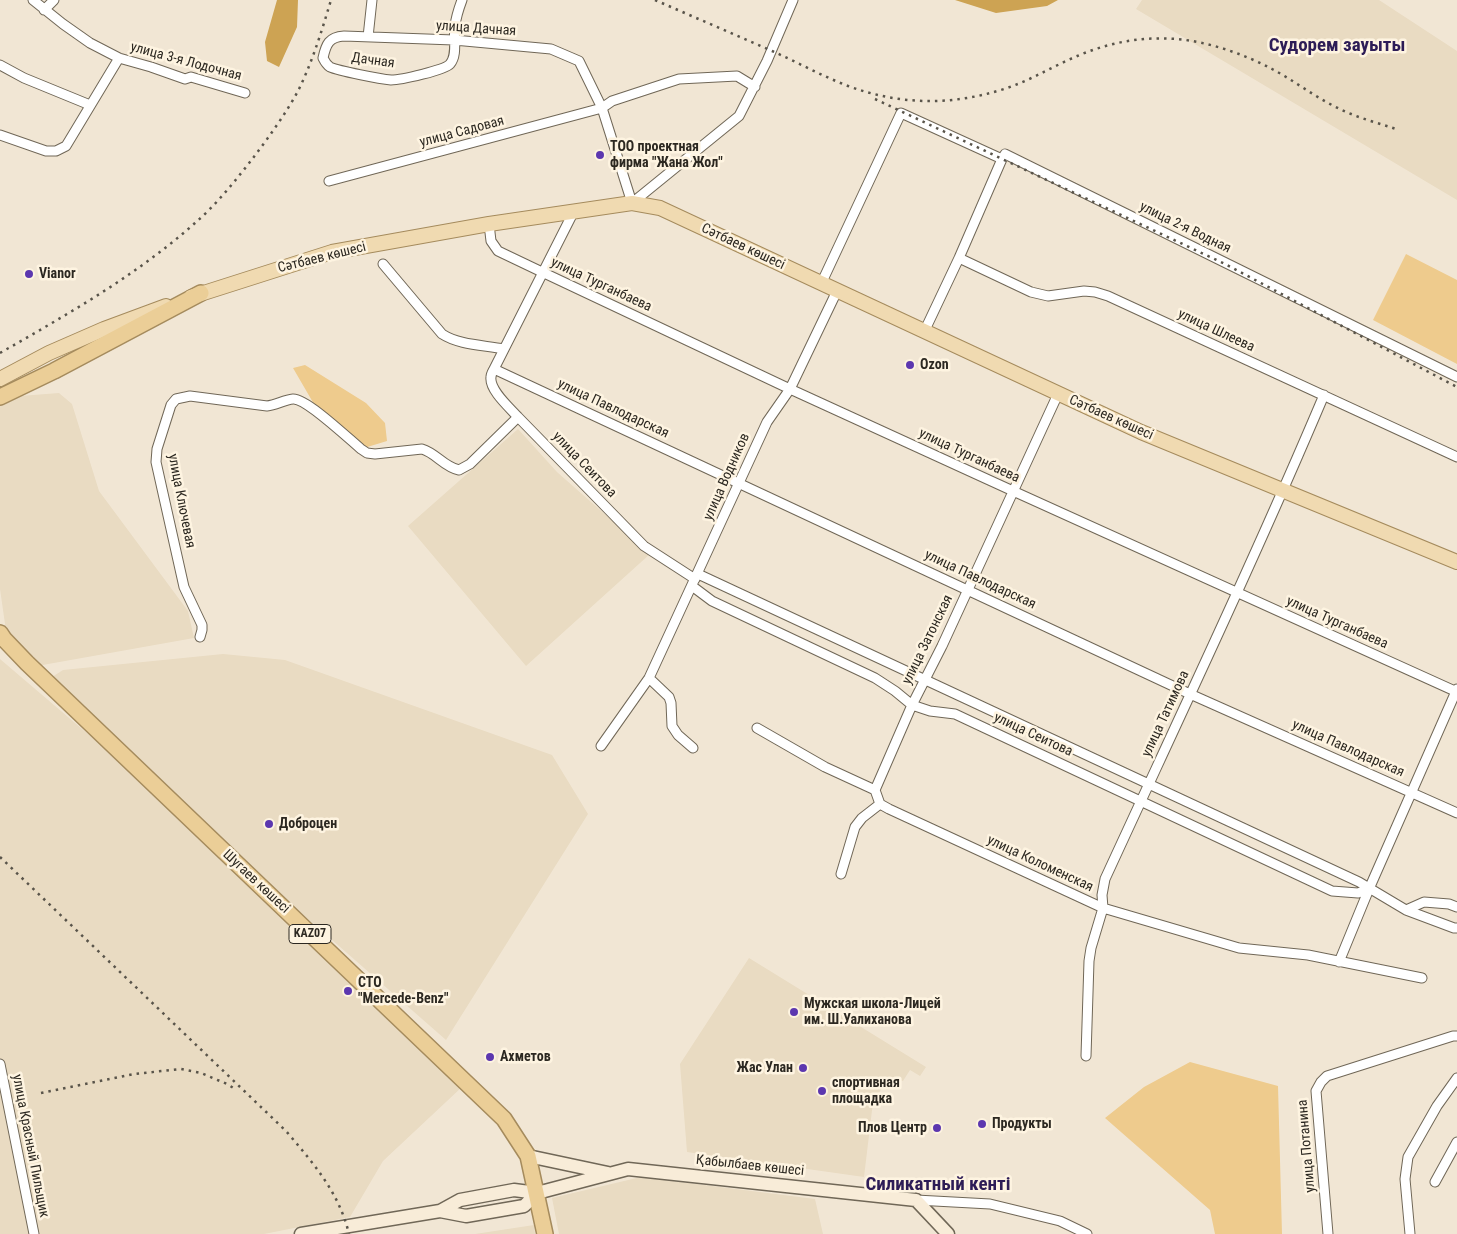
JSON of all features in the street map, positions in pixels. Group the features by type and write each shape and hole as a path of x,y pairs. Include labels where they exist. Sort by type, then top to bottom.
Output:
{"highway":[{"path":"0,397 54,371 201,293"},
{"name":"Шугаев көшесі","path":"0,633 27,663 504,1119 528,1156 545,1234"},
{"name":"Шугаев көшесі","path":"0,651 27,663"}],"main road":[{"name":"Сәтбаев көшесі","path":"0,379 49,353 96,332 201,293 332,252 489,224 632,203 660,208 1141,432 1457,562"},
{"path":"528,1156 610,1173"},
{"name":"Қабылбаев көшесі","path":"301,1234 440,1211 460,1200 505,1191 514,1190 537,1193 628,1169 916,1200"},
{"path":"916,1200 948,1234"}],"street":[{"name":"улица 3-я Лодочная","path":"33,0 90,43 119,58 185,79 191,77 245,93"},
{"path":"44,10 54,0"},
{"name":"Дачная","path":"372,0 368,37 336,37 328,42 323,58 331,67 392,80 448,66 454,60 455,25 462,0"},
{"path":"602,108 632,203 739,116 754,88 793,0"},
{"name":"улица Дачная","path":"368,37 454,40 551,49 579,61 602,108"},
{"name":"улица 3-я Лодочная","path":"0,135 40,149 56,151 66,146 119,58"},
{"path":"0,65 24,78 90,105"},
{"name":"улица Садовая","path":"329,181 602,108 612,101 679,79 737,76 754,88"},
{"name":"улица 2-я Водная","path":"821,284 901,113 1002,159 1005,154 1457,377"},
{"path":"924,332 1002,159"},
{"path":"494,369 574,211"},
{"name":"улица Турганбаева","path":"489,224 491,241 498,250 542,272 790,389 1457,691"},
{"name":"улица Шлеева","path":"958,258 1031,292 1048,296 1084,291 1108,296 1457,457"},
{"path":"383,264 442,334 458,342 504,349"},
{"name":"улица Водников","path":"601,746 649,678 767,422 790,389 837,291"},
{"name":"улица Сеитова","path":"494,369 491,383 518,417 644,546 695,579 924,679 1148,783 1359,882 1406,910 1457,928"},
{"name":"улица Павлодарская","path":"494,369 1190,694 1457,813"},
{"name":"улица Затонская","path":"875,790 924,679 968,590 1058,394"},
{"name":"улица Татимова","path":"1086,1056 1089,961 1103,908 1102,895 1105,879 1284,490 1324,395"},
{"name":"улица Ключевая","path":"200,637 202,626 184,587 156,462 157,449 171,405 176,399 190,396 267,406 294,399 309,406 367,453 375,454 422,449 429,451 451,468 459,470 470,464 518,417"},
{"name":"улица Сеитова","path":"695,579 712,601 875,678 896,691 912,705 930,711 955,714 1332,891 1358,893 1369,889"},
{"path":"649,678 669,697 672,726 678,736 693,748"},
{"path":"1339,962 1369,889 1457,691"},
{"path":"757,728 825,767 875,790 880,804 858,822 842,874"},
{"name":"улица Коломенская","path":"880,804 1103,908 1239,948 1308,955 1422,978"},
{"path":"1406,910 1424,902 1449,904 1457,907"},
{"name":"улица Потанина","path":"1328,1234 1317,1086 1327,1076 1457,1036"},
{"name":"улица Красный Пильщик","path":"0,1064 34,1234"},
{"path":"1410,1234 1405,1179 1408,1157 1437,1106 1457,1078"},
{"path":"1435,1182 1457,1142"},
{"path":"916,1200 990,1204 1060,1221 1087,1234"}],"shaded area":[{"path":"277,0 298,0 297,27 279,67 267,61 265,42"},
{"path":"955,0 1058,0 1047,6 996,13"},
{"name":"Судорем зауыты","path":"1142,0 1379,0 1457,51 1457,200 1136,9"},
{"path":"1406,254 1457,280 1457,364 1373,320"},
{"path":"305,365 366,403 385,423 387,441 364,448 318,411 293,368"},
{"path":"59,393 72,404 99,491 188,611 194,638 37,666 6,631 0,589 0,405 20,396"},
{"path":"518,429 557,472 650,554 526,666 408,526"},
{"path":"223,654 285,660 552,755 588,814 446,1040 290,903 108,734 52,677 63,670"},
{"path":"0,659 102,746 259,885 462,1087 383,1161 350,1217 264,1234 0,1234"},
{"name":"Жас Улан","path":"749,958 926,1067 920,1076 910,1070 903,1081 889,1077 873,1102 864,1177 687,1152 680,1064"},
{"path":"1190,1062 1278,1086 1282,1234 1215,1234 1210,1210 1105,1118 1144,1087"},
{"path":"641,1177 815,1199 823,1234 559,1234 552,1198"},
{"path":"534,1225 535,1234 475,1234"}],"railway":[{"path":"0,353 126,277 173,242 203,216 240,175 294,98 313,56 331,0"},
{"path":"655,0 838,82 887,97 906,100 945,101 984,95 1020,83 1093,50 1120,42 1162,38 1214,46 1250,58 1340,109 1396,129"},
{"path":"875,99 1225,264 1457,387"},
{"path":"0,857 286,1131 332,1191 345,1219 349,1234"},
{"path":"41,1093 134,1074 181,1069 201,1073 235,1089"}],"place":[{"name":"ТОО проектная фирма \"Жана Жол\"","path":"600,155"},
{"name":"Vianor","path":"29,274"},
{"name":"Ozon","path":"910,365"},
{"name":"Доброцен","path":"269,824"},
{"name":"СТО \"Mercede-Benz\"","path":"348,991"},
{"name":"Мужская школа-Лицей им. Ш.Уалиханова","path":"794,1012"},
{"name":"Ахметов","path":"490,1057"},
{"name":"Жас Улан","path":"803,1068"},
{"name":"спортивная площадка","path":"822,1091"},
{"name":"Продукты","path":"982,1124"},
{"name":"Плов Центр","path":"937,1128"}],"district":[{"name":"Судорем зауыты","path":"1337,46"},
{"name":"Силикатный кенті","path":"938,1185"}]}
